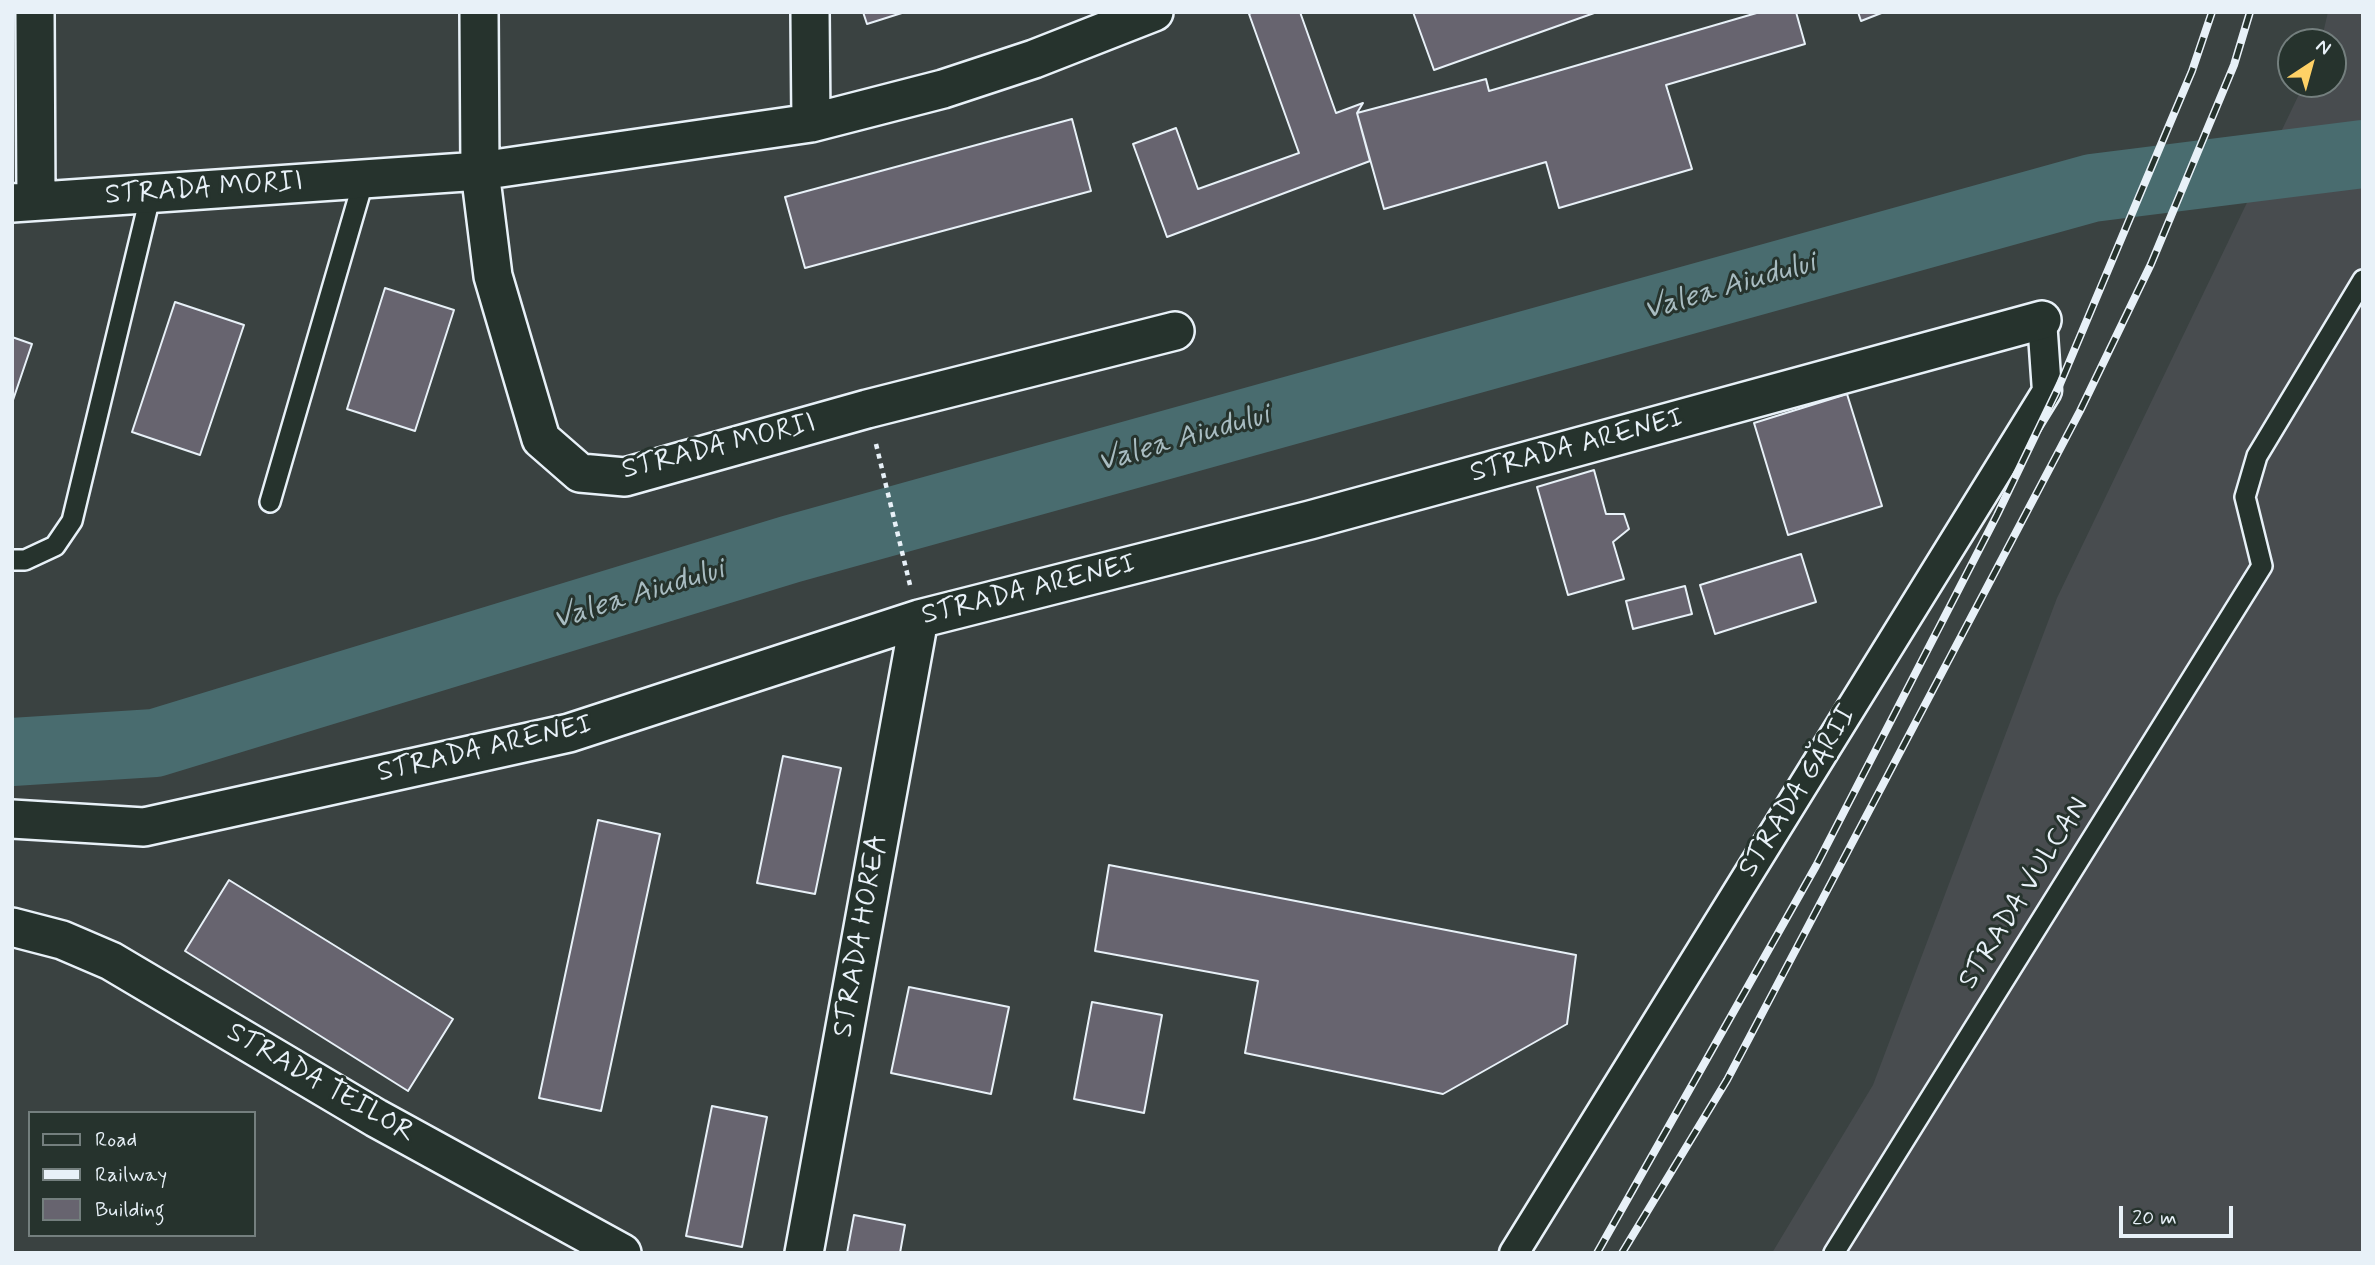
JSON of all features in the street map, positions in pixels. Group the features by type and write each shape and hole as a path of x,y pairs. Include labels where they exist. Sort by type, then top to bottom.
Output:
{"street":[{"path":"24,202 35,12"},
{"path":"479,12 480,171"},
{"path":"810,12 811,123"},
{"name":"STRADA MORII","path":"24,202 480,171 811,123 943,89 1034,59 1154,12"},
{"name":"STRADA MORII","path":"480,171 493,276 541,439 580,473 625,477 867,409 1175,331"},
{"name":"STRADA ARENEI","path":"12,819 144,827 569,733 919,619 1310,520 2042,320"},
{"name":"STRADA GĂRII","path":"1514,1253 2047,391 2042,320"},
{"name":"STRADA HOREA","path":"804,1253 919,619"},
{"name":"STRADA TEILOR","path":"12,927 62,940 111,961 376,1118 622,1253"}],"lane":[{"path":"271,502 364,179"},
{"path":"12,560 25,560 55,546 72,521 152,193"},
{"name":"STRADA VULCAN","path":"1835,1253 2262,566 2245,497 2258,456 2363,280"}],"path":[{"path":"867,409 919,619"}],"shaded area":[{"path":"2328,12 2363,12 2363,1253 1772,1253 1873,1085 2057,598 2297,98 2347,98 2347,28 2324,28"}],"building":[{"path":"863,12 905,12 867,24"},
{"path":"1300,12 1336,113 1363,103 1357,113 1370,161 1167,237 1133,144 1176,128 1198,189 1299,153 1249,14"},
{"path":"1413,12 1597,12 1434,70"},
{"path":"1760,12 1796,12 1805,44 1666,85 1692,169 1559,208 1546,162 1384,209 1357,113 1486,79 1489,91"},
{"path":"1858,12 1884,12 1861,21"},
{"path":"1072,119 1091,191 805,268 785,197"},
{"path":"385,288 454,310 415,431 347,409"},
{"path":"175,302 244,325 200,455 132,432"},
{"path":"12,337 32,344 12,403"},
{"path":"1847,394 1882,506 1788,535 1754,423"},
{"path":"1594,470 1606,514 1624,514 1629,529 1613,542 1624,579 1568,595 1537,487"},
{"path":"1801,554 1816,602 1715,634 1700,585"},
{"path":"1685,586 1692,614 1633,629 1626,601"},
{"path":"783,756 841,768 815,894 757,883"},
{"path":"598,820 660,834 601,1111 539,1098"},
{"path":"1109,865 1576,955 1567,1024 1443,1094 1245,1053 1258,981 1095,951"},
{"path":"229,880 453,1019 408,1091 185,951"},
{"path":"909,987 1009,1007 991,1094 891,1073"},
{"path":"1092,1002 1162,1015 1144,1113 1074,1099"},
{"path":"712,1106 767,1117 742,1247 686,1236"},
{"path":"854,1215 905,1225 900,1253 847,1253"}],"waterway":[{"name":"Valea Aiudului","path":"12,752 155,743 791,549 2092,188 2363,154"}],"railway":[{"path":"1597,1253 1816,866 1997,515 2060,384 2192,71 2212,12"},
{"path":"1622,1253 1727,1080 2080,411 2151,264 2234,65 2250,12"}]}
